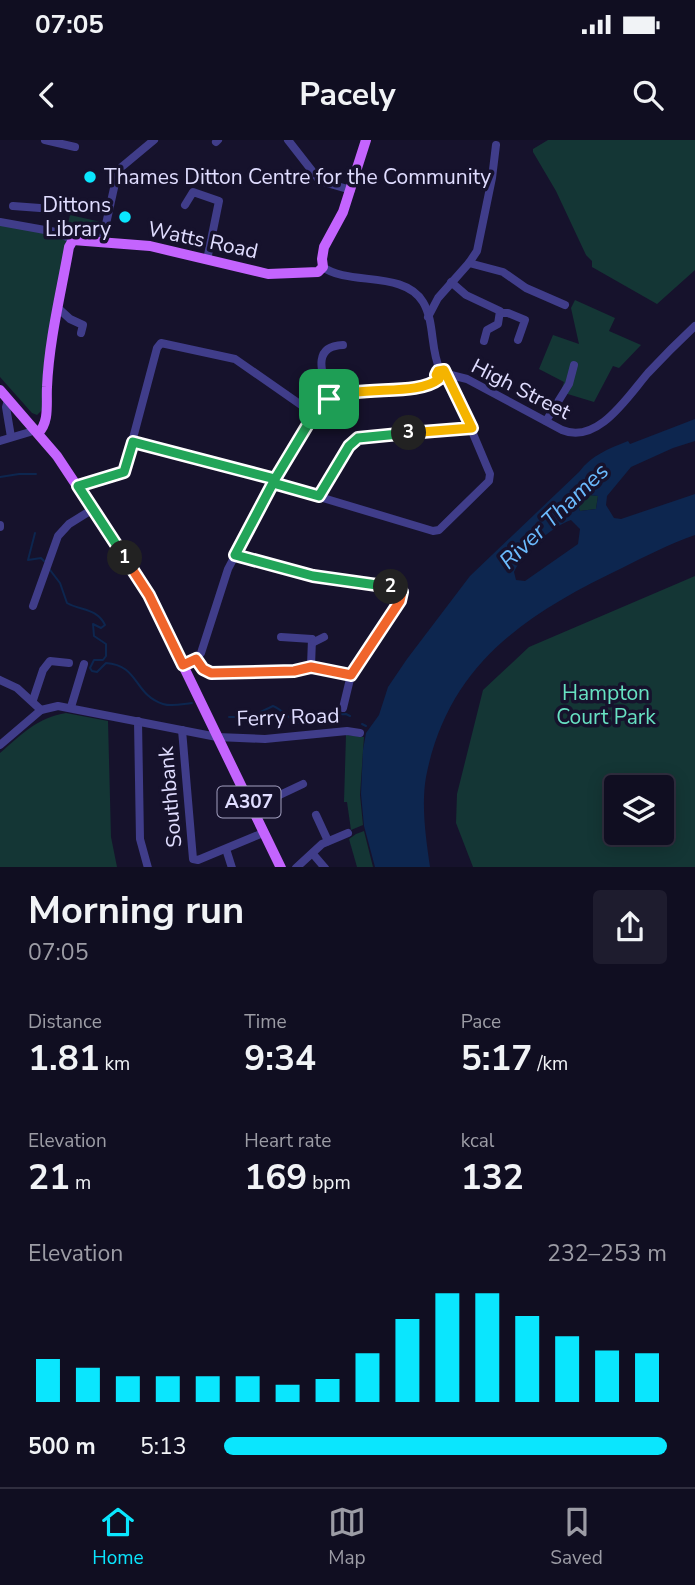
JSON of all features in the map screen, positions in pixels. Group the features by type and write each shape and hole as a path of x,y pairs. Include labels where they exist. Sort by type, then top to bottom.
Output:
{"main road":[{"path":"323,267 324,247 340,220 366,140"},
{"name":"Watts Road","path":"73,240 147,246 276,275 314,273 323,267"},
{"path":"36,431 35,422 45,414 58,308 69,247 73,240"},
{"name":"A307","path":"0,390 57,456 149,595 281,867"}],"street":[{"path":"45,140 75,147"},
{"path":"102,242 118,170 154,140"},
{"path":"288,140 320,181 351,190"},
{"path":"428,317 438,298 477,251 496,145"},
{"path":"185,205 193,192 219,201 207,260"},
{"path":"13,206 36,208 28,227"},
{"path":"0,222 56,232 73,240"},
{"path":"469,263 503,272 526,288 565,305"},
{"path":"323,267 403,286 422,299 438,298"},
{"path":"451,282 466,295 500,313 525,320 518,340"},
{"name":"High Street","path":"422,299 434,353 443,375 467,379 562,430 578,434 611,416 630,398 646,376 694,329"},
{"path":"58,308 83,325 82,333"},
{"path":"484,341 487,330 498,324 500,313"},
{"path":"78,486 124,472 157,348 163,342 235,359 314,414"},
{"path":"329,399 321,366 322,358 327,348 339,347"},
{"path":"545,421 569,384 574,365"},
{"path":"133,442 274,481 433,531 441,528 489,478 487,465 452,382 443,375 426,387 350,392 329,399 314,414 274,481 235,555 217,600 201,653 196,659 183,665"},
{"path":"8,400 6,407 11,437"},
{"path":"319,496 349,446 358,438 472,428"},
{"path":"0,441 36,431"},
{"path":"33,606 58,536 78,517 93,509"},
{"path":"235,555 313,576 400,589 400,601 351,675 343,708"},
{"path":"281,637 308,637 314,642"},
{"path":"314,642 324,637"},
{"path":"311,667 314,642"},
{"path":"196,659 203,669 211,673 294,671 311,667 351,675"},
{"path":"33,700 43,670 50,661 69,663"},
{"path":"71,707 84,664"},
{"path":"0,680 17,688 41,710 0,745"},
{"name":"Ferry Road","path":"41,710 71,707 217,737 265,739 347,731 360,733"},
{"path":"138,722 140,839 148,867"},
{"name":"Southbank","path":"182,730 191,851 195,860 226,849"},
{"path":"252,808 303,784"},
{"path":"316,815 328,841"},
{"path":"232,867 226,849 263,833"},
{"path":"296,867 328,841 348,833"},
{"path":"313,854 326,867"}],"green space":[{"path":"548,140 695,140 695,270 657,304 592,267 592,261 586,255 556,191 533,152 533,149"},
{"path":"70,215 101,222 95,237 66,232"},
{"path":"0,225 51,234 67,241 42,410 37,415 32,413 0,377"},
{"path":"575,300 615,318 609,331 641,345 619,368 613,366 594,402 561,392 564,382 539,369 553,335 579,344 571,308"},
{"path":"589,495 598,496 596,509 580,511 578,505"},
{"name":"Hampton Court Park","path":"695,576 695,867 473,867 456,823 457,794 483,690 529,647"},
{"path":"66,713 108,721 111,837 117,867 0,867 0,753 38,723"},
{"path":"346,735 364,737 360,795 363,825 351,830 347,802 344,802"},
{"path":"364,831 373,867 357,867 349,839"}],"water":[{"name":"River Thames","path":"695,419 695,441 631,467 607,496 606,505 614,518 621,519 695,494 695,535 649,555 554,604 496,647 472,673 452,703 437,737 426,777 424,799 430,867 375,867 364,826 361,794 363,750 366,733 379,715 388,687 470,576 589,461 628,441 630,444","holes":["589,495 598,496 596,509 580,511 578,505","571,520 580,529 578,544 525,581 516,580 514,572 531,549 555,528"]}],"waterway":[{"path":"0,477 36,474"},
{"path":"35,533 28,560 41,558 44,561"},
{"path":"50,570 60,583 67,603 93,613 105,625 101,628 93,624 94,636 106,644 106,656 103,660 94,660 90,668 92,671 97,672 106,663 117,665 131,674 154,700 170,705 192,703"},
{"path":"229,717 250,717 273,706 302,724 309,723 320,715 350,716"},
{"path":"362,724 366,726"}],"place":[{"name":"Thames Ditton Centre for the Community","path":"90,177"},
{"name":"Dittons Library","path":"125,217"}],"route":[{"path":"443,370 452,382 472,428 358,438 349,446 319,496 273,483 235,555 327,579 393,587 402,592 400,601 351,675 311,667 294,671 211,673 203,669 196,659 183,665 149,595 78,486 124,472 133,442 275,479 320,405 329,399 350,392 426,387 439,379 436,377 437,372 443,370"}]}
